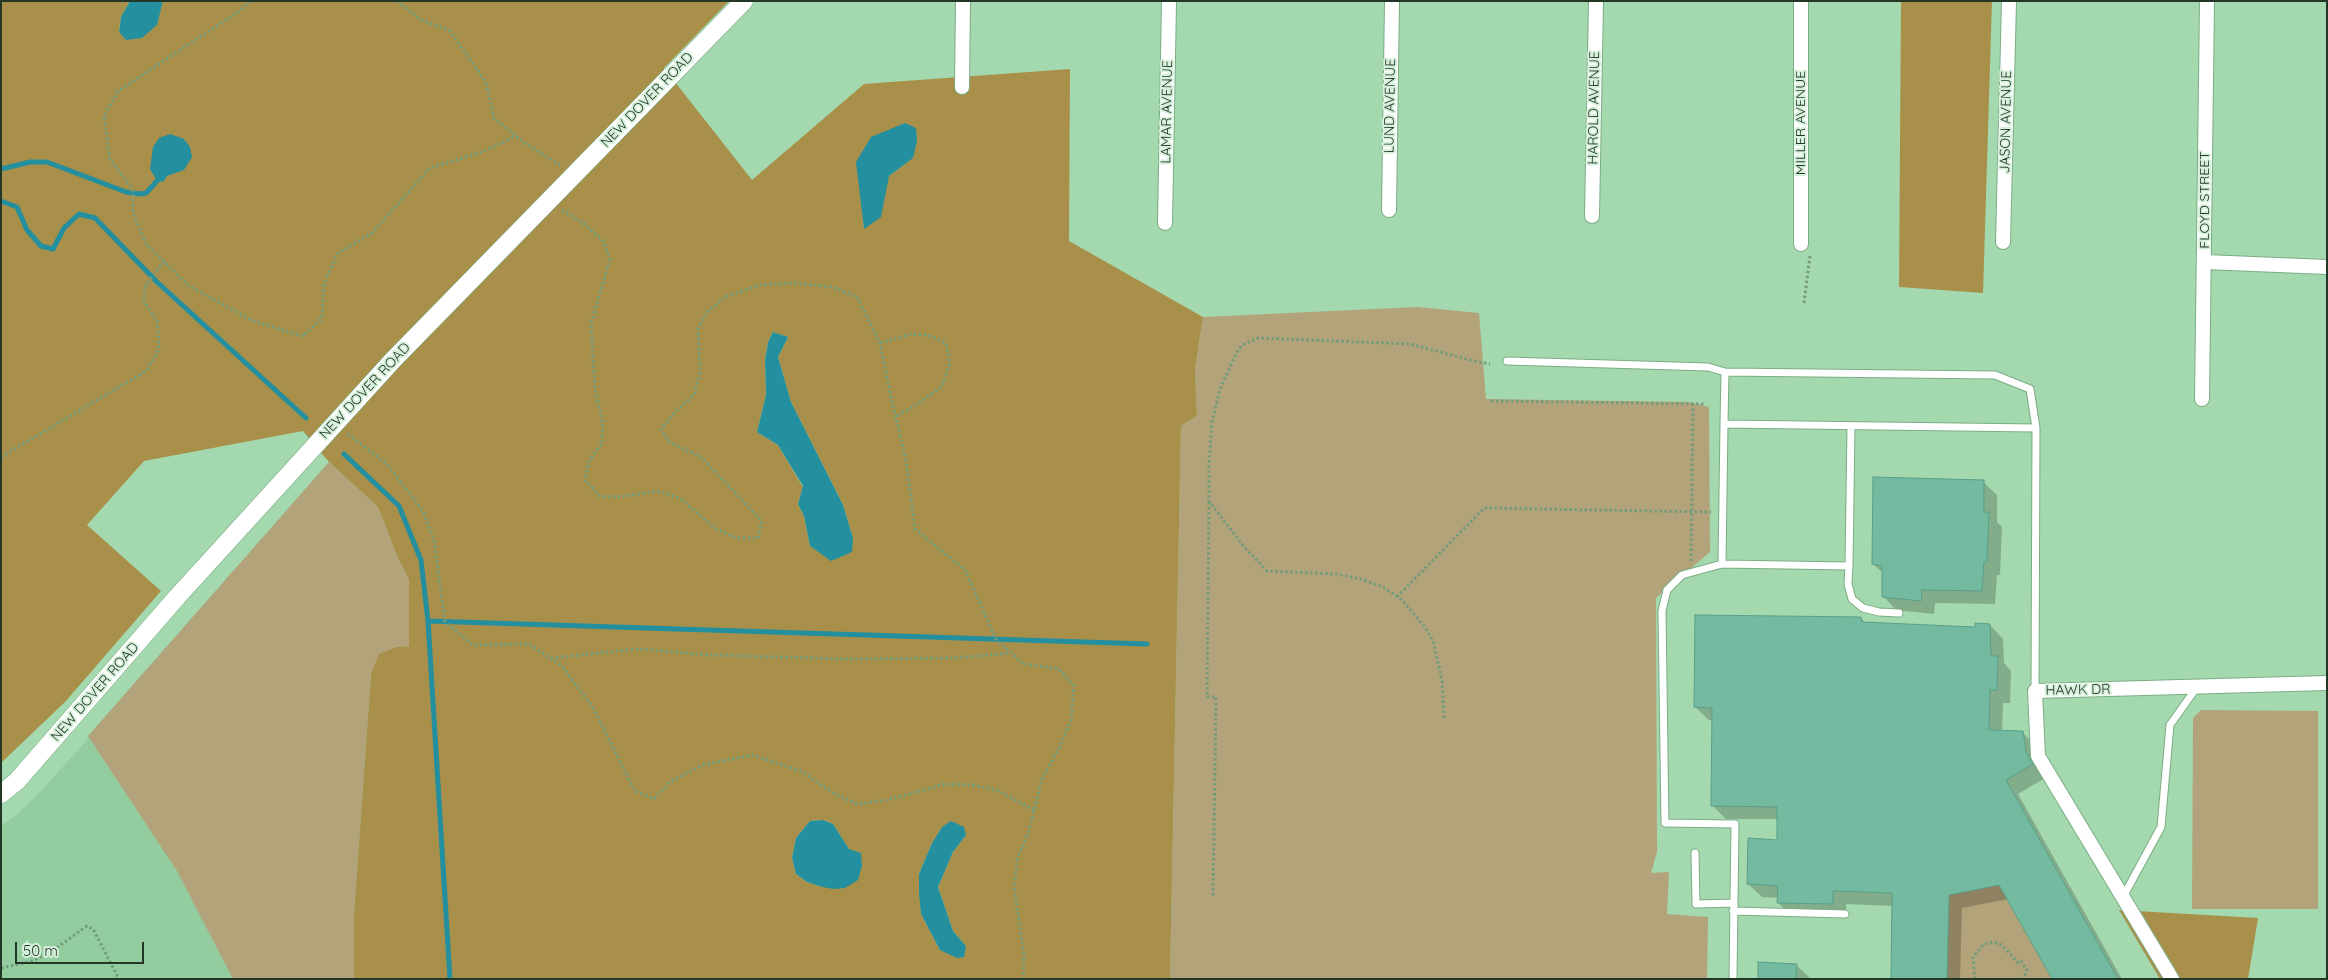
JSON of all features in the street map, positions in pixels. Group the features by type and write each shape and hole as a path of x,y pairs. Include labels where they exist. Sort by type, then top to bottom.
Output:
{"street":[{"name":"NEW DOVER ROAD","path":"1,794 23,774 177,597 393,360 744,1"},
{"path":"962,87 963,1"},
{"name":"LAMAR AVENUE","path":"1165,223 1169,1"},
{"name":"LUND AVENUE","path":"1389,210 1392,1"},
{"name":"HAROLD AVENUE","path":"1592,216 1596,1"},
{"name":"MILLER AVENUE","path":"1801,1 1806,249"},
{"name":"JASON AVENUE","path":"2003,242 2009,1"},
{"name":"FLOYD STREET","path":"2202,400 2207,1"},
{"path":"2205,262 2327,267"},
{"name":"HAWK DR","path":"2172,979 2038,756 2035,691 2327,683"}],"lane":[{"path":"1507,361 1708,367 1725,372 1995,375 2030,389 2036,428 2035,691"},
{"path":"1722,564 1725,372"},
{"path":"1724,424 2036,428"},
{"path":"1852,426 1848,584 1852,599 1863,608 1879,612 1899,613"},
{"path":"1733,979 1735,824 1665,823 1662,611 1667,590 1682,575 1722,564 1849,566"},
{"path":"2123,897 2161,827 2170,724 2198,687"},
{"path":"1695,853 1696,904 1734,903"},
{"path":"1733,911 1845,914"}],"path":[{"path":"250,1 118,91 104,116 110,159 133,190 133,213 146,244 189,286 245,316 302,336 322,318 324,284 337,254 372,233 430,168 482,152 516,136"},
{"path":"397,1 421,20 449,30 486,82 494,118 516,136 576,174"},
{"path":"549,202 583,223 603,241 610,259 591,324 595,389 602,424 602,443 589,460 585,480 600,496 618,497 660,491 680,499 715,528 736,538 758,538 762,521 701,457 669,442 661,429 675,412 694,395 700,374 698,329 706,313 725,297 759,285 797,282 832,287 857,297 880,342 906,460 915,529 965,570 994,637 1023,664 1059,669 1074,686 1071,720 1042,780 1035,812 1018,856 1014,886 1024,956 1023,979"},
{"path":"1804,303 1806,249"},
{"path":"1,457 146,371 159,349 157,321 144,302 146,285 164,261"},
{"path":"880,342 911,334 928,335 946,343 950,362 942,386 922,402 896,417"},
{"path":"1214,897 1216,698 1207,697 1209,464 1212,422 1220,389 1236,354 1242,345 1258,338 1410,344 1490,364"},
{"path":"1490,401 1705,404"},
{"path":"1691,562 1693,404"},
{"path":"334,423 386,464 423,512 434,540 445,622 473,645 529,644 562,666 593,708 635,791 654,799 670,782 702,765 752,755 800,770 833,793 857,804 887,800 945,784 973,785 999,791 1035,812"},
{"path":"1210,501 1246,548 1267,571 1337,574 1383,587 1397,597 1425,627 1433,642 1442,680 1444,718"},
{"path":"1397,597 1484,508 1711,512"},
{"path":"550,658 637,649 709,654 847,659 954,658 1011,653"},
{"path":"1,968 32,961 48,954 87,926 93,929 119,979"},
{"path":"1975,979 1973,957 1984,944 1993,942 2002,945 2018,963 2021,961 2027,970 2023,979"}],"shaded area":[{"path":"1,1 130,1 121,17 119,31 126,40 156,25 163,1 729,1 664,68 752,180 864,84 1070,69 1069,241 1203,317 1195,369 1197,416 1181,426 1170,979 354,979 354,913 371,674 379,654 397,647 409,646 409,580 397,556 378,507 329,462 303,431 144,461 87,525 161,591 65,702 1,763","holes":["913,158 889,176 864,228 861,195","773,332 788,337 778,357 791,402 843,505 853,538 810,546 804,516 798,504 803,487 778,445 757,432 766,395 765,360 768,342","823,820 833,824 849,849 822,887 807,882 796,874 792,858 796,838 810,821","942,827 966,835 953,852 938,887 953,931 966,946 940,950 921,914 919,874 932,843"]},
{"path":"1901,1 1992,1 1983,293 1899,287"},
{"path":"1418,307 1479,313 1486,399 1688,402 1709,407 1710,552 1656,598 1657,852 1651,873 1669,872 1667,914 1708,917 1707,979 1170,979 1181,426 1197,416 1195,369 1203,317"},
{"path":"329,462 371,674 354,913 354,979 1,979 1,826 15,816 39,793 88,739 88,736"},
{"path":"329,462 378,507 397,556 409,580 409,646 397,647 371,674 354,913 354,979 233,979 177,871 88,736"},
{"path":"2201,710 2318,711 2318,909 2192,909 2193,718"},
{"path":"1999,885 2052,979 1947,979 1949,895"},
{"path":"2119,910 2258,918 2248,979 2160,979"}],"water":[{"path":"130,1 163,1 157,25 142,38 126,40 119,32 121,17"},
{"path":"905,123 916,128 917,141 913,158 889,176 881,217 864,229 856,162 871,137"},
{"path":"170,134 184,139 190,147 192,157 184,170 167,176 163,182 157,181 150,169 153,147 159,138"},
{"path":"773,332 788,337 778,357 791,402 843,505 853,538 852,552 831,561 810,546 804,516 798,504 803,486 778,445 757,432 766,395 765,360 768,342"},
{"path":"823,820 833,824 849,849 861,853 862,866 858,880 845,888 822,887 807,882 796,874 792,858 796,838 810,821"},
{"path":"951,821 964,827 966,835 953,852 938,887 953,931 966,946 964,957 957,958 940,950 921,914 919,893 919,874 932,843 942,827"}],"building":[{"path":"1873,477 1984,480 1984,512 1989,512 1987,562 1984,562 1982,591 1922,590 1921,601 1882,597 1882,566 1872,564"},
{"path":"1695,615 1861,617 1862,622 1975,627 1975,623 1990,624 1991,656 1998,656 1997,690 1990,690 1989,730 2023,731 2026,752 2033,764 2006,780 2118,979 2052,979 1999,885 1949,895 1947,979 1891,979 1892,893 1833,891 1833,904 1777,903 1778,886 1747,884 1748,838 1777,840 1777,807 1711,806 1712,708 1694,707"},
{"path":"1758,962 1797,964 1796,979 1758,979"}],"waterway":[{"path":"1,169 30,162 47,162 126,192 139,194 146,193 157,181"},
{"path":"1,201 17,207 27,230 41,246 53,249 64,228 79,214 95,218 157,282 306,418"},
{"path":"344,454 399,506 421,560 428,621 450,979"},
{"path":"428,621 1147,644"}]}
